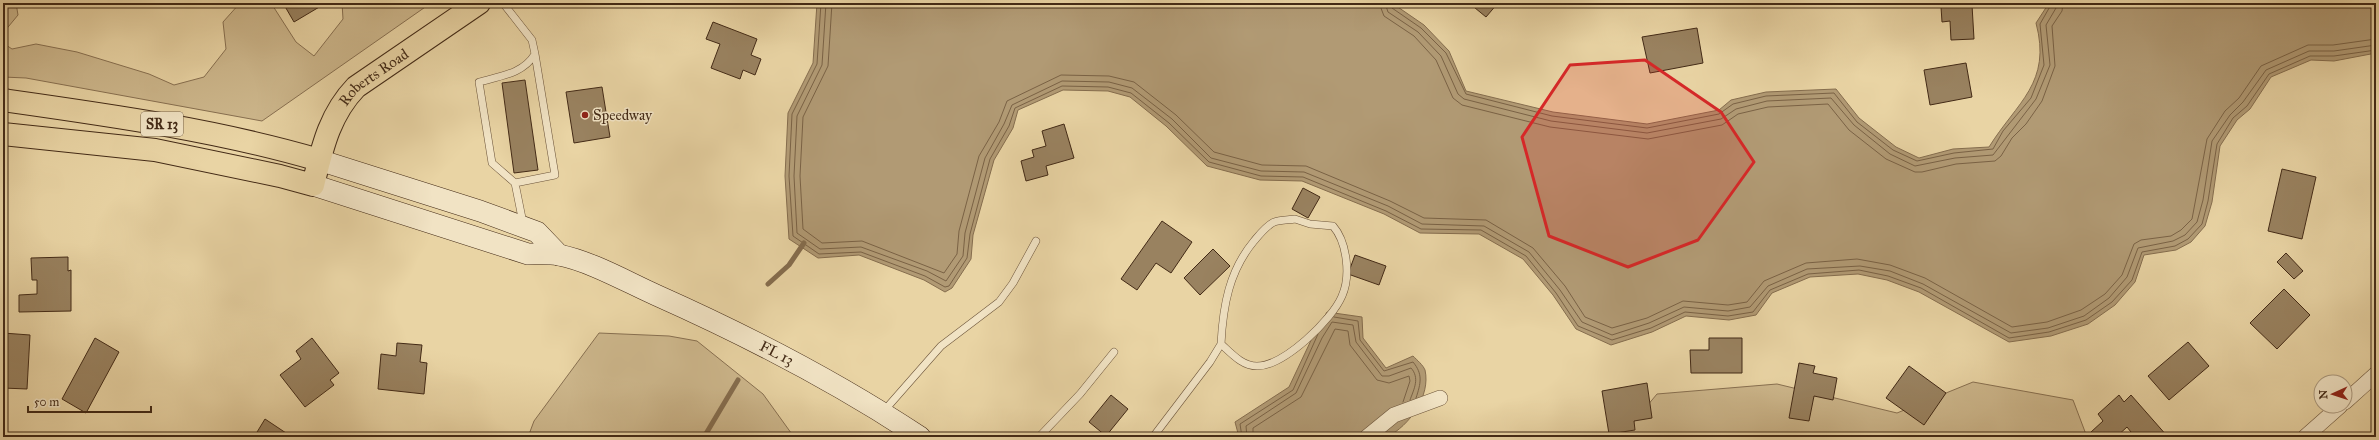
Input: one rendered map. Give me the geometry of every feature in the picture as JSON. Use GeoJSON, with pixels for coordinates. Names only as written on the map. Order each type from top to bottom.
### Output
{"type":"FeatureCollection","features":[{"type":"Feature","properties":{"kind":"main road","name":"Roberts Road"},"geometry":{"type":"LineString","coordinates":[[313,185],[332,118],[342,101],[356,87],[479,3]]}},
{"type":"Feature","properties":{"kind":"main road","name":"SR 13"},"geometry":{"type":"LineString","coordinates":[[3,100],[158,123],[286,150],[537,232],[558,255]]}},
{"type":"Feature","properties":{"kind":"main road","name":"SR 13"},"geometry":{"type":"LineString","coordinates":[[3,134],[155,150],[280,176],[313,185],[528,254],[558,255]]}},
{"type":"Feature","properties":{"kind":"main road","name":"FL 13"},"geometry":{"type":"LineString","coordinates":[[558,255],[684,307],[795,363],[883,412],[920,437]]}},
{"type":"Feature","properties":{"kind":"street"},"geometry":{"type":"LineString","coordinates":[[2353,395],[2376,374]]}},
{"type":"Feature","properties":{"kind":"street"},"geometry":{"type":"LineString","coordinates":[[1367,437],[1394,415],[1440,398]]}},
{"type":"Feature","properties":{"kind":"street"},"geometry":{"type":"LineString","coordinates":[[2305,437],[2331,414]]}},
{"type":"Feature","properties":{"kind":"lane"},"geometry":{"type":"LineString","coordinates":[[503,3],[532,40],[555,175],[515,182]]}},
{"type":"Feature","properties":{"kind":"lane"},"geometry":{"type":"LineString","coordinates":[[524,227],[515,182],[492,164],[479,82],[522,69],[529,63],[535,54]]}},
{"type":"Feature","properties":{"kind":"lane"},"geometry":{"type":"LineString","coordinates":[[1153,437],[1210,362],[1221,344],[1222,318],[1232,274],[1244,252],[1261,232],[1274,222],[1295,219],[1310,224],[1333,226],[1340,234],[1345,254],[1346,280],[1342,296],[1321,323],[1305,340],[1277,361],[1257,366],[1241,362],[1221,344]]}},
{"type":"Feature","properties":{"kind":"lane"},"geometry":{"type":"LineString","coordinates":[[883,412],[941,346],[999,302],[1013,282],[1036,241]]}},
{"type":"Feature","properties":{"kind":"lane"},"geometry":{"type":"LineString","coordinates":[[1039,437],[1080,394],[1114,352]]}},
{"type":"Feature","properties":{"kind":"highlighted area"},"geometry":{"type":"Polygon","coordinates":[[[1645,60],[1721,112],[1754,162],[1698,240],[1628,267],[1549,236],[1522,137],[1570,65],[1645,60]]]}},
{"type":"Feature","properties":{"kind":"shaded area"},"geometry":{"type":"Polygon","coordinates":[[[3,3],[16,3],[18,15],[4,32],[3,40],[3,3]]]}},
{"type":"Feature","properties":{"kind":"shaded area"},"geometry":{"type":"Polygon","coordinates":[[[240,3],[271,3],[296,42],[314,56],[343,19],[342,3],[431,3],[262,121],[26,78],[3,77],[3,43],[12,49],[36,44],[77,52],[149,74],[174,85],[204,77],[226,49],[223,22],[240,3]]]}},
{"type":"Feature","properties":{"kind":"shaded area"},"geometry":{"type":"Polygon","coordinates":[[[599,333],[669,336],[697,341],[763,394],[794,437],[528,437],[534,421],[599,333]]]}},
{"type":"Feature","properties":{"kind":"shaded area"},"geometry":{"type":"Polygon","coordinates":[[[1973,382],[2073,400],[2087,437],[1621,437],[1657,394],[1777,384],[1897,413],[1973,382]]]}},
{"type":"Feature","properties":{"kind":"water"},"geometry":{"type":"Polygon","coordinates":[[[817,3],[1392,3],[1424,25],[1449,51],[1466,91],[1553,112],[1647,124],[1719,110],[1731,100],[1766,92],[1836,89],[1859,118],[1896,147],[1919,158],[1953,149],[1989,147],[2029,91],[2036,77],[2040,44],[2036,23],[2049,3],[2376,3],[2376,53],[2334,61],[2311,60],[2271,77],[2250,109],[2237,120],[2220,146],[2212,202],[2205,226],[2191,242],[2176,250],[2144,255],[2135,282],[2115,305],[2088,324],[2051,336],[2009,342],[1919,292],[1887,280],[1858,274],[1810,277],[1772,293],[1756,315],[1729,320],[1686,316],[1652,332],[1611,345],[1576,329],[1553,295],[1523,259],[1479,234],[1420,233],[1384,214],[1302,181],[1260,180],[1207,166],[1166,126],[1130,97],[1108,91],[1063,90],[1018,110],[1013,128],[994,160],[973,235],[971,259],[952,288],[945,292],[924,280],[859,255],[818,258],[789,239],[785,176],[788,113],[813,63],[817,3]]]}},
{"type":"Feature","properties":{"kind":"water"},"geometry":{"type":"Polygon","coordinates":[[[1327,312],[1362,317],[1363,338],[1386,368],[1413,356],[1423,366],[1426,380],[1425,390],[1410,418],[1403,426],[1387,437],[1239,437],[1235,422],[1289,387],[1314,334],[1327,312]]]}},
{"type":"Feature","properties":{"kind":"building"},"geometry":{"type":"Polygon","coordinates":[[[283,3],[326,3],[294,22],[283,3]]]}},
{"type":"Feature","properties":{"kind":"building"},"geometry":{"type":"Polygon","coordinates":[[[1469,3],[1498,3],[1486,17],[1469,3]]]}},
{"type":"Feature","properties":{"kind":"building"},"geometry":{"type":"Polygon","coordinates":[[[1972,5],[1974,39],[1951,40],[1950,21],[1942,22],[1941,7],[1972,5]]]}},
{"type":"Feature","properties":{"kind":"building"},"geometry":{"type":"Polygon","coordinates":[[[713,22],[757,39],[751,55],[761,59],[755,75],[743,70],[740,79],[711,68],[720,44],[706,39],[713,22]]]}},
{"type":"Feature","properties":{"kind":"building"},"geometry":{"type":"Polygon","coordinates":[[[1697,28],[1703,63],[1650,73],[1642,37],[1697,28]]]}},
{"type":"Feature","properties":{"kind":"building"},"geometry":{"type":"Polygon","coordinates":[[[1966,63],[1972,97],[1930,105],[1924,70],[1966,63]]]}},
{"type":"Feature","properties":{"kind":"building"},"geometry":{"type":"Polygon","coordinates":[[[525,80],[538,170],[514,173],[502,83],[525,80]]]}},
{"type":"Feature","properties":{"kind":"building"},"geometry":{"type":"Polygon","coordinates":[[[602,87],[610,137],[574,143],[566,92],[602,87]]]}},
{"type":"Feature","properties":{"kind":"building"},"geometry":{"type":"Polygon","coordinates":[[[1064,124],[1074,158],[1046,166],[1048,175],[1026,181],[1021,161],[1034,157],[1032,150],[1046,146],[1042,131],[1064,124]]]}},
{"type":"Feature","properties":{"kind":"building"},"geometry":{"type":"Polygon","coordinates":[[[2282,169],[2316,177],[2302,239],[2268,231],[2282,169]]]}},
{"type":"Feature","properties":{"kind":"building"},"geometry":{"type":"Polygon","coordinates":[[[1303,188],[1320,197],[1308,218],[1292,209],[1303,188]]]}},
{"type":"Feature","properties":{"kind":"building"},"geometry":{"type":"Polygon","coordinates":[[[1162,221],[1192,242],[1171,273],[1156,263],[1137,290],[1121,279],[1162,221]]]}},
{"type":"Feature","properties":{"kind":"building"},"geometry":{"type":"Polygon","coordinates":[[[1213,249],[1230,266],[1200,295],[1184,278],[1213,249]]]}},
{"type":"Feature","properties":{"kind":"building"},"geometry":{"type":"Polygon","coordinates":[[[2286,253],[2303,271],[2294,279],[2277,262],[2286,253]]]}},
{"type":"Feature","properties":{"kind":"building"},"geometry":{"type":"Polygon","coordinates":[[[1355,255],[1386,266],[1379,285],[1348,274],[1355,255]]]}},
{"type":"Feature","properties":{"kind":"building"},"geometry":{"type":"Polygon","coordinates":[[[68,257],[68,271],[71,270],[71,311],[19,312],[19,295],[37,294],[37,280],[32,280],[31,258],[68,257]]]}},
{"type":"Feature","properties":{"kind":"building"},"geometry":{"type":"Polygon","coordinates":[[[2284,289],[2310,315],[2277,349],[2250,323],[2284,289]]]}},
{"type":"Feature","properties":{"kind":"building"},"geometry":{"type":"Polygon","coordinates":[[[3,333],[30,335],[27,389],[3,388],[3,333]]]}},
{"type":"Feature","properties":{"kind":"building"},"geometry":{"type":"Polygon","coordinates":[[[95,338],[119,352],[86,413],[62,399],[95,338]]]}},
{"type":"Feature","properties":{"kind":"building"},"geometry":{"type":"Polygon","coordinates":[[[312,338],[339,373],[330,380],[334,385],[305,407],[280,375],[301,359],[296,351],[312,338]]]}},
{"type":"Feature","properties":{"kind":"building"},"geometry":{"type":"Polygon","coordinates":[[[1709,338],[1742,338],[1742,373],[1691,373],[1690,350],[1709,350],[1709,338]]]}},
{"type":"Feature","properties":{"kind":"building"},"geometry":{"type":"Polygon","coordinates":[[[2188,342],[2209,366],[2169,400],[2148,376],[2188,342]]]}},
{"type":"Feature","properties":{"kind":"building"},"geometry":{"type":"Polygon","coordinates":[[[397,343],[422,345],[420,362],[427,363],[424,394],[378,389],[381,354],[396,356],[397,343]]]}},
{"type":"Feature","properties":{"kind":"building"},"geometry":{"type":"Polygon","coordinates":[[[1799,363],[1815,366],[1813,373],[1837,378],[1833,400],[1814,396],[1809,421],[1789,418],[1799,363]]]}},
{"type":"Feature","properties":{"kind":"building"},"geometry":{"type":"Polygon","coordinates":[[[1909,366],[1946,393],[1924,425],[1886,398],[1909,366]]]}},
{"type":"Feature","properties":{"kind":"building"},"geometry":{"type":"Polygon","coordinates":[[[1647,383],[1652,418],[1634,421],[1635,430],[1609,434],[1602,391],[1647,383]]]}},
{"type":"Feature","properties":{"kind":"building"},"geometry":{"type":"Polygon","coordinates":[[[1111,395],[1128,409],[1106,436],[1089,422],[1111,395]]]}},
{"type":"Feature","properties":{"kind":"building"},"geometry":{"type":"Polygon","coordinates":[[[2119,395],[2124,402],[2131,395],[2168,437],[2135,437],[2127,427],[2116,437],[2095,437],[2091,432],[2103,421],[2098,414],[2119,395]]]}},
{"type":"Feature","properties":{"kind":"building"},"geometry":{"type":"Polygon","coordinates":[[[265,419],[292,437],[254,437],[265,419]]]}},
{"type":"Feature","properties":{"kind":"building"},"geometry":{"type":"Polygon","coordinates":[[[479,433],[479,437],[432,437],[479,433]]]}},
{"type":"Feature","properties":{"kind":"waterway"},"geometry":{"type":"LineString","coordinates":[[768,284],[789,265],[804,243]]}},
{"type":"Feature","properties":{"kind":"waterway"},"geometry":{"type":"LineString","coordinates":[[704,437],[738,380]]}},
{"type":"Feature","properties":{"kind":"place","name":"Speedway"},"geometry":{"type":"Point","coordinates":[585,115]}}]}
